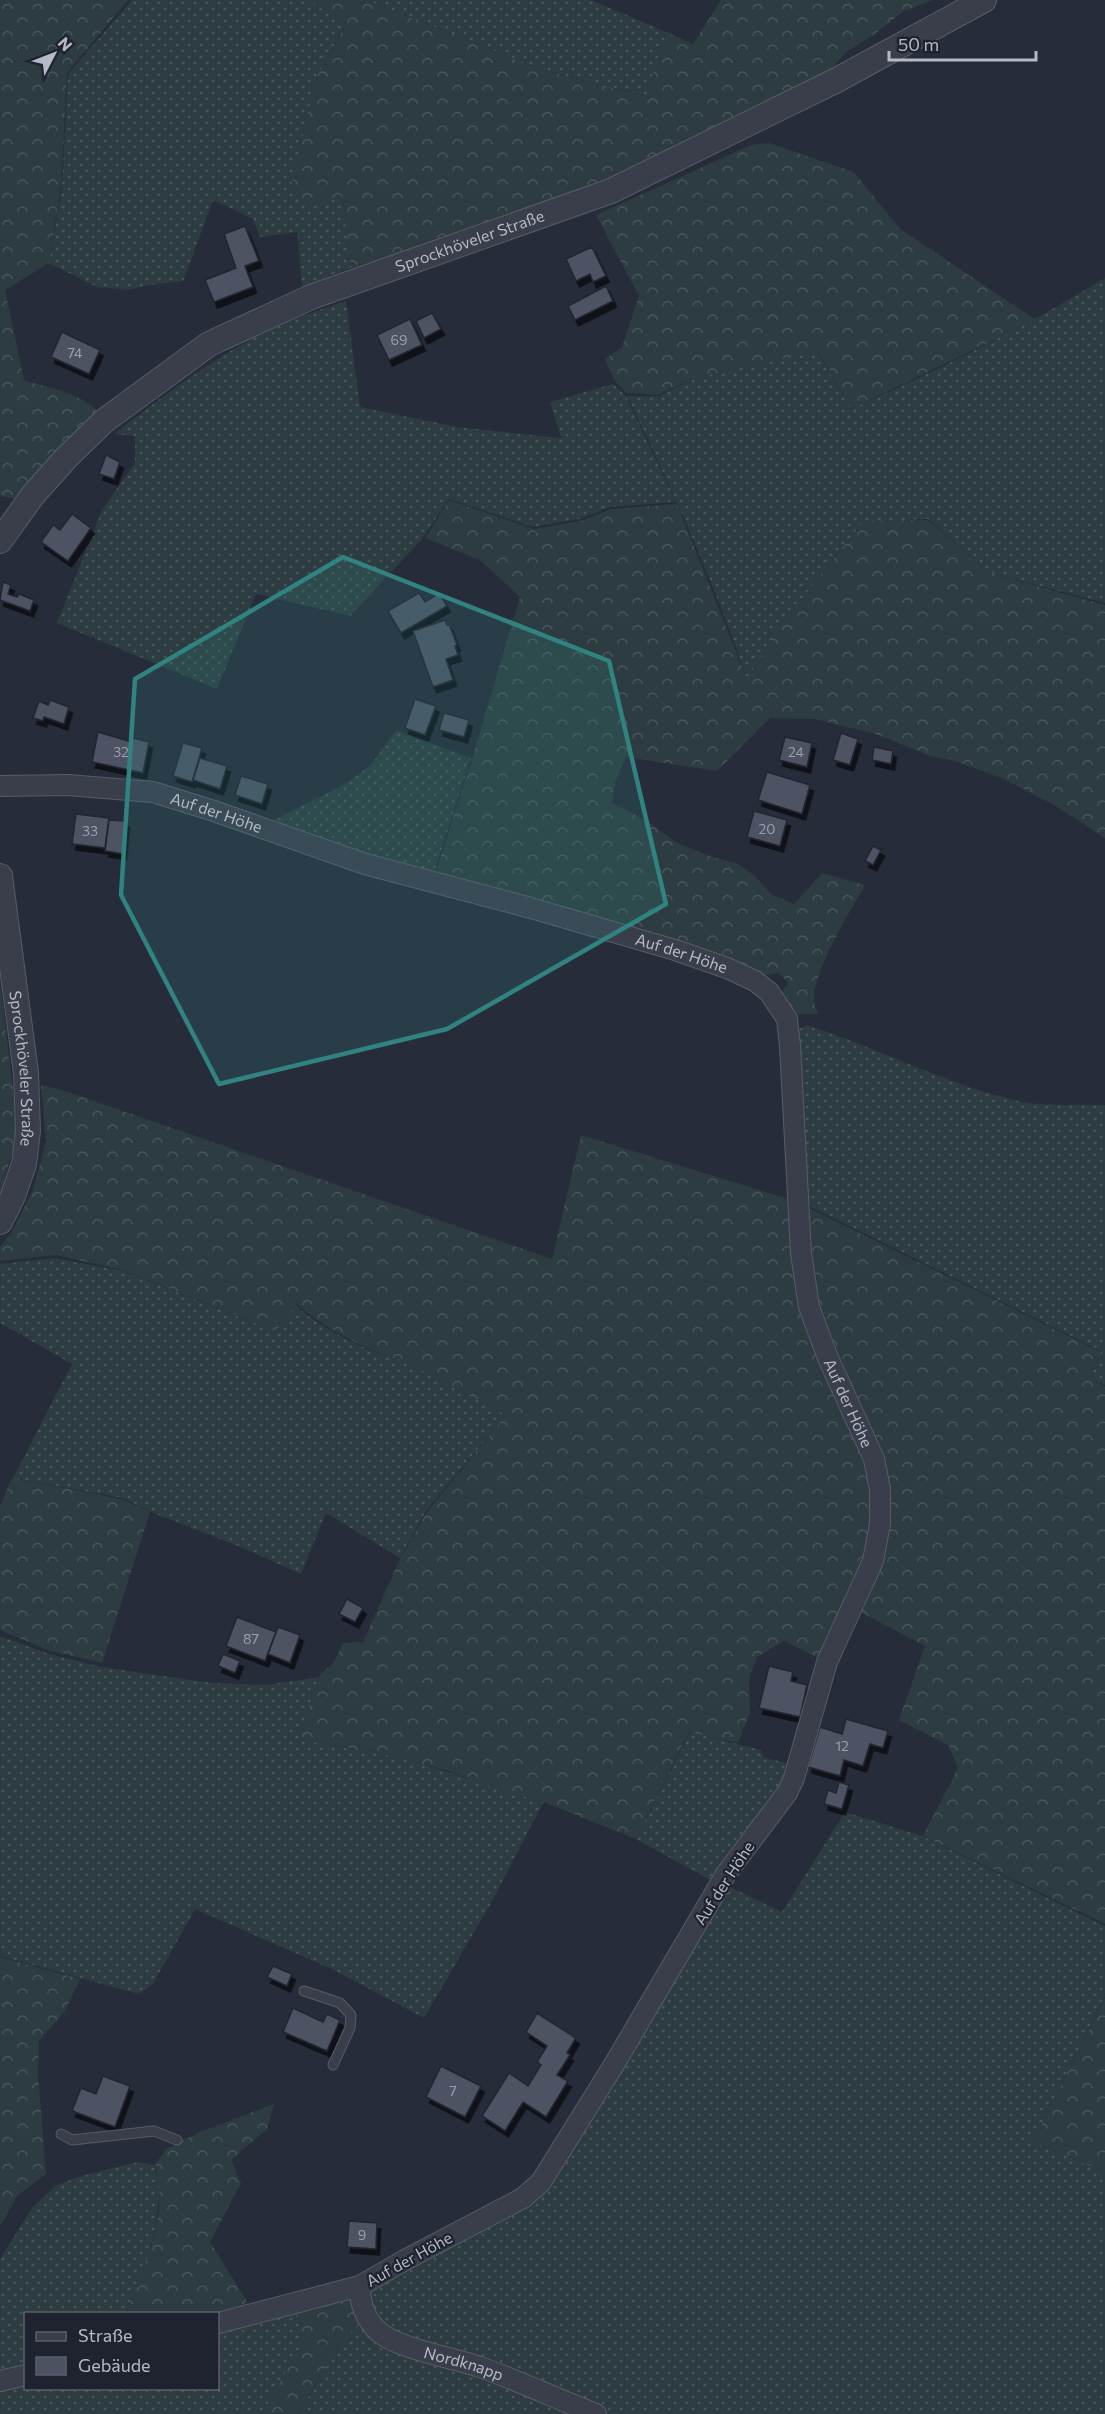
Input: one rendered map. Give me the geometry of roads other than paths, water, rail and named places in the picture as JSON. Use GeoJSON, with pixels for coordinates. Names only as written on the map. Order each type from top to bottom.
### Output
{"type":"FeatureCollection","features":[{"type":"Feature","properties":{"kind":"street","name":"Sprockhöveler Straße"},"geometry":{"type":"LineString","coordinates":[[0,541],[33,495],[104,421],[209,344],[311,297],[611,191],[835,81],[984,0]]}},
{"type":"Feature","properties":{"kind":"street","name":"Auf der Höhe"},"geometry":{"type":"LineString","coordinates":[[0,786],[68,784],[153,792],[365,864],[531,908],[675,950],[727,968],[755,981],[769,992],[787,1019],[801,1253],[809,1307],[828,1358],[874,1459],[880,1489],[880,1524],[873,1561],[826,1662],[794,1778],[787,1793],[726,1874],[541,2182],[523,2198],[360,2286],[219,2323]]}},
{"type":"Feature","properties":{"kind":"street","name":"Sprockhöveler Straße"},"geometry":{"type":"LineString","coordinates":[[0,876],[26,1073],[28,1131],[24,1164],[14,1196],[0,1222]]}},
{"type":"Feature","properties":{"kind":"street","name":"Nordknapp"},"geometry":{"type":"LineString","coordinates":[[360,2286],[359,2299],[379,2331],[403,2344],[479,2367],[596,2414]]}},
{"type":"Feature","properties":{"kind":"street"},"geometry":{"type":"LineString","coordinates":[[0,2381],[24,2375]]}},
{"type":"Feature","properties":{"kind":"lane"},"geometry":{"type":"LineString","coordinates":[[304,1991],[340,2003],[351,2015],[350,2028],[333,2065]]}},
{"type":"Feature","properties":{"kind":"lane"},"geometry":{"type":"LineString","coordinates":[[61,2134],[72,2140],[154,2131],[177,2140]]}}]}
